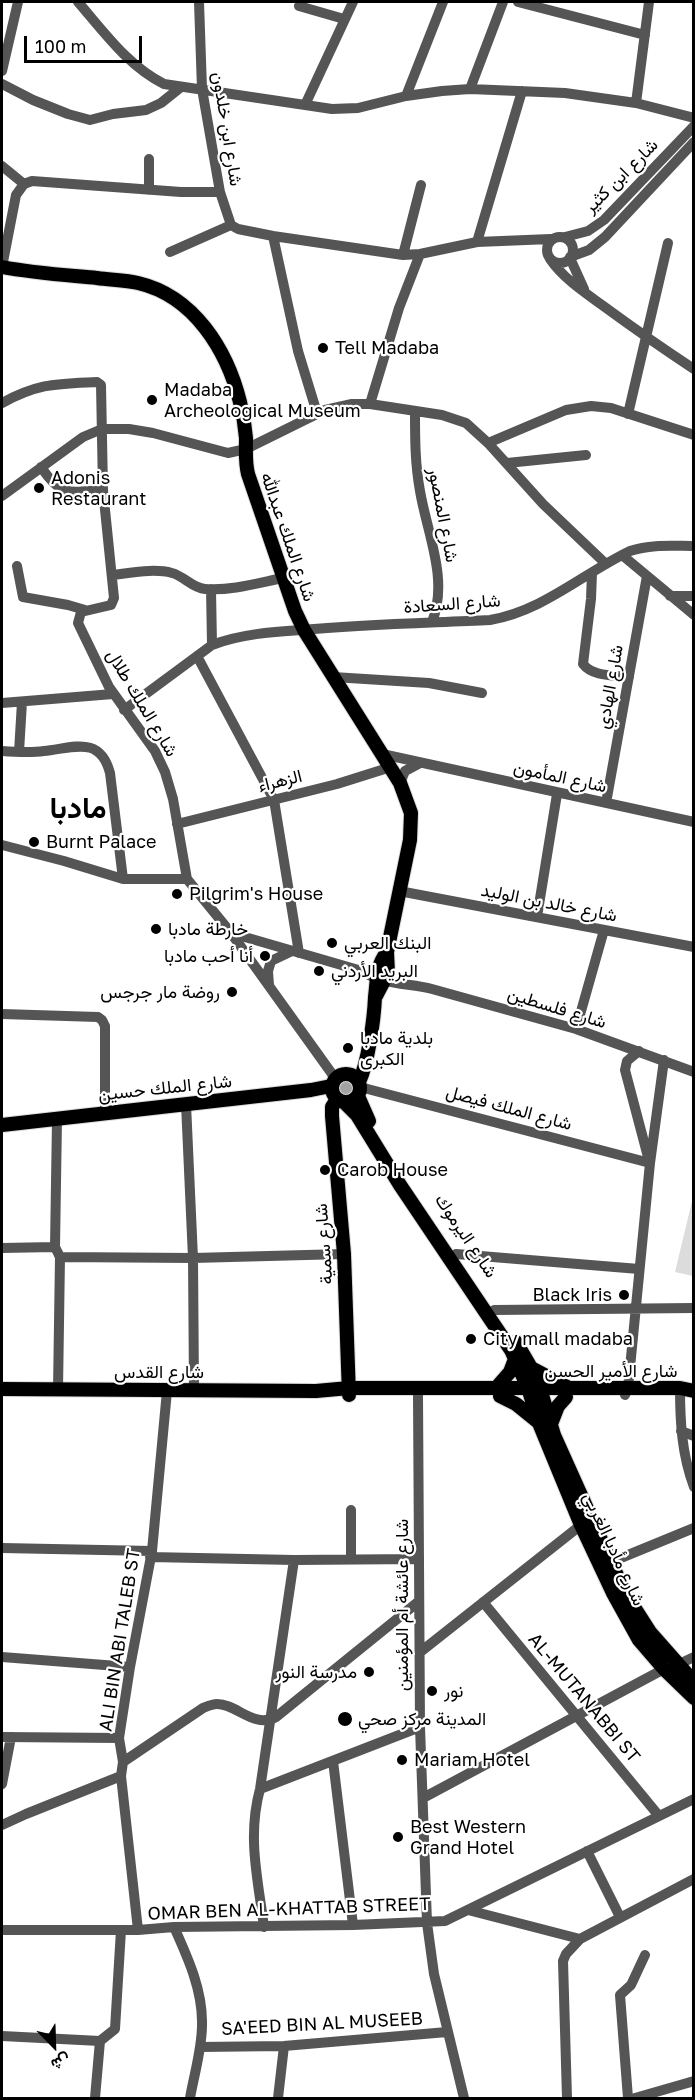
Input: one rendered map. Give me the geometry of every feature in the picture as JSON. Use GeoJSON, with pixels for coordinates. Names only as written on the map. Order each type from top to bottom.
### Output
{"type":"FeatureCollection","features":[{"type":"Feature","properties":{"kind":"main road","name":"شارع الملك عبدالله"},"geometry":{"type":"LineString","coordinates":[[3,271],[138,283],[165,293],[179,302],[208,331],[228,366],[243,418],[248,474],[294,611],[303,630],[391,767],[400,783],[411,813],[411,826],[382,976]]}},
{"type":"Feature","properties":{"kind":"main road"},"geometry":{"type":"LineString","coordinates":[[359,1088],[353,1075],[343,1074],[337,1091],[352,1101],[359,1088],[376,996],[382,976]]}},
{"type":"Feature","properties":{"kind":"main road","name":"شارع اليرموك"},"geometry":{"type":"LineString","coordinates":[[359,1088],[368,1118],[393,1160],[533,1370],[536,1393]]}},
{"type":"Feature","properties":{"kind":"main road","name":"شارع الملك حسين"},"geometry":{"type":"LineString","coordinates":[[2,1125],[311,1090],[337,1091]]}},
{"type":"Feature","properties":{"kind":"main road","name":"شارع سمية"},"geometry":{"type":"LineString","coordinates":[[337,1091],[332,1116],[344,1254],[349,1392]]}},
{"type":"Feature","properties":{"kind":"main road","name":"شارع اليرموك"},"geometry":{"type":"LineString","coordinates":[[337,1091],[357,1115],[536,1393]]}},
{"type":"Feature","properties":{"kind":"main road"},"geometry":{"type":"LineString","coordinates":[[516,1359],[498,1392],[545,1424],[568,1393],[533,1370]]}},
{"type":"Feature","properties":{"kind":"main road","name":"شارع القدس"},"geometry":{"type":"LineString","coordinates":[[2,1389],[316,1391],[325,1394],[349,1392],[536,1393]]}},
{"type":"Feature","properties":{"kind":"main road","name":"شارع الأمير الحسن"},"geometry":{"type":"LineString","coordinates":[[536,1393],[687,1391]]}},
{"type":"Feature","properties":{"kind":"main road","name":"شارع القدس"},"geometry":{"type":"LineString","coordinates":[[349,1392],[418,1395],[435,1392]]}},
{"type":"Feature","properties":{"kind":"main road","name":"شارع مأدبا الغربي"},"geometry":{"type":"LineString","coordinates":[[536,1393],[581,1525],[613,1593],[639,1640],[670,1667],[693,1682]]}},
{"type":"Feature","properties":{"kind":"main road","name":"شارع مأدبا الغربي"},"geometry":{"type":"LineString","coordinates":[[545,1424],[625,1593],[670,1667],[693,1698]]}},
{"type":"Feature","properties":{"kind":"street"},"geometry":{"type":"LineString","coordinates":[[2,70],[18,2]]}},
{"type":"Feature","properties":{"kind":"street"},"geometry":{"type":"LineString","coordinates":[[78,2],[134,64],[150,77],[164,84],[345,110],[406,96],[470,89],[564,93],[636,103],[693,118]]}},
{"type":"Feature","properties":{"kind":"street","name":"شارع ابن خلدون"},"geometry":{"type":"LineString","coordinates":[[199,2],[202,89],[220,192],[231,225]]}},
{"type":"Feature","properties":{"kind":"street"},"geometry":{"type":"LineString","coordinates":[[305,105],[353,2]]}},
{"type":"Feature","properties":{"kind":"street"},"geometry":{"type":"LineString","coordinates":[[406,96],[443,2]]}},
{"type":"Feature","properties":{"kind":"street"},"geometry":{"type":"LineString","coordinates":[[470,89],[503,2]]}},
{"type":"Feature","properties":{"kind":"street"},"geometry":{"type":"LineString","coordinates":[[518,2],[645,35]]}},
{"type":"Feature","properties":{"kind":"street"},"geometry":{"type":"LineString","coordinates":[[636,103],[649,2]]}},
{"type":"Feature","properties":{"kind":"street"},"geometry":{"type":"LineString","coordinates":[[299,6],[344,20]]}},
{"type":"Feature","properties":{"kind":"street"},"geometry":{"type":"LineString","coordinates":[[2,84],[33,100],[90,120],[113,114],[146,110],[161,103],[181,87]]}},
{"type":"Feature","properties":{"kind":"street"},"geometry":{"type":"LineString","coordinates":[[477,242],[522,91]]}},
{"type":"Feature","properties":{"kind":"street","name":"شارع ابن كثير"},"geometry":{"type":"LineString","coordinates":[[565,237],[588,231],[604,220],[693,126]]}},
{"type":"Feature","properties":{"kind":"street","name":"شارع ابن كثير"},"geometry":{"type":"LineString","coordinates":[[570,258],[589,250],[605,237],[693,142]]}},
{"type":"Feature","properties":{"kind":"street"},"geometry":{"type":"LineString","coordinates":[[149,159],[149,190]]}},
{"type":"Feature","properties":{"kind":"street"},"geometry":{"type":"LineString","coordinates":[[2,166],[24,184]]}},
{"type":"Feature","properties":{"kind":"street"},"geometry":{"type":"LineString","coordinates":[[3,271],[16,195],[24,184],[42,180],[149,190],[220,192]]}},
{"type":"Feature","properties":{"kind":"street"},"geometry":{"type":"LineString","coordinates":[[403,255],[421,185]]}},
{"type":"Feature","properties":{"kind":"street"},"geometry":{"type":"LineString","coordinates":[[170,252],[231,225],[238,229],[273,236],[403,255],[420,254],[477,242],[524,242],[560,236],[565,237],[572,244],[570,258],[585,292]]}},
{"type":"Feature","properties":{"kind":"street"},"geometry":{"type":"LineString","coordinates":[[273,236],[298,351],[317,413]]}},
{"type":"Feature","properties":{"kind":"street"},"geometry":{"type":"LineString","coordinates":[[551,239],[546,247],[549,257],[562,275],[693,369]]}},
{"type":"Feature","properties":{"kind":"street"},"geometry":{"type":"LineString","coordinates":[[524,242],[558,263],[570,258]]}},
{"type":"Feature","properties":{"kind":"street"},"geometry":{"type":"LineString","coordinates":[[628,414],[668,243]]}},
{"type":"Feature","properties":{"kind":"street"},"geometry":{"type":"LineString","coordinates":[[370,404],[399,308],[420,254]]}},
{"type":"Feature","properties":{"kind":"street"},"geometry":{"type":"LineString","coordinates":[[2,403],[18,394],[42,386],[97,382],[102,388],[103,490],[114,598],[111,605],[104,608],[85,610],[23,597],[17,566]]}},
{"type":"Feature","properties":{"kind":"street"},"geometry":{"type":"LineString","coordinates":[[2,496],[83,437],[102,429],[129,429],[153,433],[228,453],[246,449],[317,413],[343,405],[370,404],[442,415],[466,423],[488,443],[543,504],[606,564]]}},
{"type":"Feature","properties":{"kind":"street"},"geometry":{"type":"LineString","coordinates":[[488,443],[581,406],[601,406],[693,435]]}},
{"type":"Feature","properties":{"kind":"street","name":"شارع المنصور"},"geometry":{"type":"LineString","coordinates":[[415,412],[417,471],[438,583],[439,602],[432,622]]}},
{"type":"Feature","properties":{"kind":"street"},"geometry":{"type":"LineString","coordinates":[[507,463],[586,455]]}},
{"type":"Feature","properties":{"kind":"street"},"geometry":{"type":"LineString","coordinates":[[41,467],[58,489],[68,492],[103,490]]}},
{"type":"Feature","properties":{"kind":"street","name":"شارع السعادة"},"geometry":{"type":"LineString","coordinates":[[212,645],[237,638],[342,626],[490,620],[510,617],[541,603],[622,555],[643,547],[693,546]]}},
{"type":"Feature","properties":{"kind":"street"},"geometry":{"type":"LineString","coordinates":[[622,555],[693,615]]}},
{"type":"Feature","properties":{"kind":"street"},"geometry":{"type":"LineString","coordinates":[[112,575],[165,572],[179,576],[197,587],[211,589],[283,578]]}},
{"type":"Feature","properties":{"kind":"street"},"geometry":{"type":"LineString","coordinates":[[592,573],[583,664],[596,673],[629,677]]}},
{"type":"Feature","properties":{"kind":"street","name":"شارع الهادي"},"geometry":{"type":"LineString","coordinates":[[606,803],[647,576]]}},
{"type":"Feature","properties":{"kind":"street"},"geometry":{"type":"LineString","coordinates":[[124,710],[212,645],[211,589]]}},
{"type":"Feature","properties":{"kind":"street"},"geometry":{"type":"LineString","coordinates":[[670,596],[693,596]]}},
{"type":"Feature","properties":{"kind":"street","name":"شارع الملك طلال"},"geometry":{"type":"LineString","coordinates":[[85,610],[79,616],[78,623],[113,694],[161,762],[173,800],[187,879],[269,985],[337,1091]]}},
{"type":"Feature","properties":{"kind":"street"},"geometry":{"type":"LineString","coordinates":[[197,656],[274,800],[295,952],[271,961],[268,971],[269,985]]}},
{"type":"Feature","properties":{"kind":"street"},"geometry":{"type":"LineString","coordinates":[[333,677],[429,683],[482,693]]}},
{"type":"Feature","properties":{"kind":"street"},"geometry":{"type":"LineString","coordinates":[[2,703],[113,694]]}},
{"type":"Feature","properties":{"kind":"street"},"geometry":{"type":"LineString","coordinates":[[20,752],[22,702]]}},
{"type":"Feature","properties":{"kind":"street"},"geometry":{"type":"LineString","coordinates":[[2,751],[43,752],[84,746],[98,750],[110,773],[123,879]]}},
{"type":"Feature","properties":{"kind":"street","name":"شارع المأمون"},"geometry":{"type":"LineString","coordinates":[[382,754],[693,822]]}},
{"type":"Feature","properties":{"kind":"street"},"geometry":{"type":"LineString","coordinates":[[400,783],[405,771],[421,763]]}},
{"type":"Feature","properties":{"kind":"street","name":"الزهراء"},"geometry":{"type":"LineString","coordinates":[[177,824],[354,779],[391,767]]}},
{"type":"Feature","properties":{"kind":"street"},"geometry":{"type":"LineString","coordinates":[[537,917],[557,794]]}},
{"type":"Feature","properties":{"kind":"street"},"geometry":{"type":"LineString","coordinates":[[2,845],[123,879],[187,879]]}},
{"type":"Feature","properties":{"kind":"street","name":"شارع خالد بن الوليد"},"geometry":{"type":"LineString","coordinates":[[399,891],[693,947]]}},
{"type":"Feature","properties":{"kind":"street"},"geometry":{"type":"LineString","coordinates":[[576,1029],[604,930]]}},
{"type":"Feature","properties":{"kind":"street","name":"شارع فلسطين"},"geometry":{"type":"LineString","coordinates":[[231,933],[576,1029],[693,1072]]}},
{"type":"Feature","properties":{"kind":"street"},"geometry":{"type":"LineString","coordinates":[[2,1014],[98,1017],[102,1020],[105,1026],[105,1113]]}},
{"type":"Feature","properties":{"kind":"street"},"geometry":{"type":"LineString","coordinates":[[639,1051],[627,1061],[625,1070],[650,1163]]}},
{"type":"Feature","properties":{"kind":"street"},"geometry":{"type":"LineString","coordinates":[[626,1392],[650,1163],[664,1060]]}},
{"type":"Feature","properties":{"kind":"street","name":"شارع الملك فيصل"},"geometry":{"type":"LineString","coordinates":[[359,1088],[650,1163]]}},
{"type":"Feature","properties":{"kind":"street"},"geometry":{"type":"LineString","coordinates":[[186,1104],[192,1182],[194,1390]]}},
{"type":"Feature","properties":{"kind":"street"},"geometry":{"type":"LineString","coordinates":[[57,1119],[58,1390]]}},
{"type":"Feature","properties":{"kind":"street"},"geometry":{"type":"LineString","coordinates":[[2,1248],[194,1258],[344,1254]]}},
{"type":"Feature","properties":{"kind":"street"},"geometry":{"type":"LineString","coordinates":[[456,1254],[639,1269]]}},
{"type":"Feature","properties":{"kind":"street"},"geometry":{"type":"LineString","coordinates":[[494,1310],[693,1308]]}},
{"type":"Feature","properties":{"kind":"street","name":"ALI BIN ABI TALEB ST"},"geometry":{"type":"LineString","coordinates":[[138,1930],[119,1738],[151,1554],[167,1391]]}},
{"type":"Feature","properties":{"kind":"street"},"geometry":{"type":"LineString","coordinates":[[687,1391],[681,1431],[693,1487]]}},
{"type":"Feature","properties":{"kind":"street","name":"شارع عائشة أم المؤمنين"},"geometry":{"type":"LineString","coordinates":[[418,1395],[420,1727],[427,1923],[431,1957],[464,2098]]}},
{"type":"Feature","properties":{"kind":"street"},"geometry":{"type":"LineString","coordinates":[[681,1431],[693,1436]]}},
{"type":"Feature","properties":{"kind":"street"},"geometry":{"type":"LineString","coordinates":[[351,1510],[351,1559]]}},
{"type":"Feature","properties":{"kind":"street"},"geometry":{"type":"LineString","coordinates":[[419,1653],[581,1525]]}},
{"type":"Feature","properties":{"kind":"street"},"geometry":{"type":"LineString","coordinates":[[611,1562],[693,1528]]}},
{"type":"Feature","properties":{"kind":"street"},"geometry":{"type":"LineString","coordinates":[[2,1548],[294,1560],[418,1559]]}},
{"type":"Feature","properties":{"kind":"street"},"geometry":{"type":"LineString","coordinates":[[264,1927],[252,1834],[294,1560]]}},
{"type":"Feature","properties":{"kind":"street"},"geometry":{"type":"LineString","coordinates":[[123,1762],[203,1708],[213,1704],[220,1704],[250,1718],[270,1720],[418,1602]]}},
{"type":"Feature","properties":{"kind":"street","name":"AL-MUTANABBI ST"},"geometry":{"type":"LineString","coordinates":[[483,1602],[659,1816]]}},
{"type":"Feature","properties":{"kind":"street"},"geometry":{"type":"LineString","coordinates":[[2,1657],[130,1667]]}},
{"type":"Feature","properties":{"kind":"street"},"geometry":{"type":"LineString","coordinates":[[423,1798],[693,1657]]}},
{"type":"Feature","properties":{"kind":"street"},"geometry":{"type":"LineString","coordinates":[[260,1789],[420,1727]]}},
{"type":"Feature","properties":{"kind":"street"},"geometry":{"type":"LineString","coordinates":[[2,1784],[6,1737],[119,1738]]}},
{"type":"Feature","properties":{"kind":"street"},"geometry":{"type":"LineString","coordinates":[[333,1761],[353,1925]]}},
{"type":"Feature","properties":{"kind":"street"},"geometry":{"type":"LineString","coordinates":[[2,1826],[121,1776]]}},
{"type":"Feature","properties":{"kind":"street","name":"OMAR BEN AL-KHATTAB STREET"},"geometry":{"type":"LineString","coordinates":[[2,1930],[138,1930],[174,1927],[264,1927],[445,1921],[693,1799]]}},
{"type":"Feature","properties":{"kind":"street"},"geometry":{"type":"LineString","coordinates":[[587,1851],[620,1917]]}},
{"type":"Feature","properties":{"kind":"street"},"geometry":{"type":"LineString","coordinates":[[567,2098],[563,1961],[566,1954],[580,1940],[693,1879]]}},
{"type":"Feature","properties":{"kind":"street"},"geometry":{"type":"LineString","coordinates":[[468,1910],[580,1940]]}},
{"type":"Feature","properties":{"kind":"street"},"geometry":{"type":"LineString","coordinates":[[174,1927],[187,1955],[201,2004],[200,2047],[189,2098]]}},
{"type":"Feature","properties":{"kind":"street"},"geometry":{"type":"LineString","coordinates":[[2,2037],[100,2041],[115,2029],[121,1930]]}},
{"type":"Feature","properties":{"kind":"street"},"geometry":{"type":"LineString","coordinates":[[628,2098],[620,1995],[631,1985],[645,1955]]}},
{"type":"Feature","properties":{"kind":"street","name":"SA'EED BIN AL MUSEEB"},"geometry":{"type":"LineString","coordinates":[[200,2047],[284,2046],[447,2032]]}},
{"type":"Feature","properties":{"kind":"street"},"geometry":{"type":"LineString","coordinates":[[95,2098],[100,2041]]}},
{"type":"Feature","properties":{"kind":"street"},"geometry":{"type":"LineString","coordinates":[[278,2098],[284,2046]]}},
{"type":"Feature","properties":{"kind":"street"},"geometry":{"type":"LineString","coordinates":[[635,2098],[693,2081]]}},
{"type":"Feature","properties":{"kind":"shaded area"},"geometry":{"type":"Polygon","coordinates":[[[343,1081],[349,1081],[353,1088],[349,1095],[343,1095],[339,1091],[339,1085],[343,1081]]]}},
{"type":"Feature","properties":{"kind":"shaded area"},"geometry":{"type":"Polygon","coordinates":[[[693,1197],[693,1276],[675,1272],[693,1197]]]}},
{"type":"Feature","properties":{"kind":"place","name":"Tell Madaba"},"geometry":{"type":"Point","coordinates":[323,348]}},
{"type":"Feature","properties":{"kind":"place","name":"Madaba Archeological Museum"},"geometry":{"type":"Point","coordinates":[152,400]}},
{"type":"Feature","properties":{"kind":"place","name":"Adonis Restaurant"},"geometry":{"type":"Point","coordinates":[39,488]}},
{"type":"Feature","properties":{"kind":"place","name":"Burnt Palace"},"geometry":{"type":"Point","coordinates":[34,842]}},
{"type":"Feature","properties":{"kind":"place","name":"Pilgrim's House"},"geometry":{"type":"Point","coordinates":[177,894]}},
{"type":"Feature","properties":{"kind":"place","name":"خارطة مادبا"},"geometry":{"type":"Point","coordinates":[156,929]}},
{"type":"Feature","properties":{"kind":"place","name":"البنك العربي"},"geometry":{"type":"Point","coordinates":[332,943]}},
{"type":"Feature","properties":{"kind":"place","name":"أنا أحب مادبا"},"geometry":{"type":"Point","coordinates":[265,956]}},
{"type":"Feature","properties":{"kind":"place","name":"البريد الأردني"},"geometry":{"type":"Point","coordinates":[319,971]}},
{"type":"Feature","properties":{"kind":"place","name":"روضة مار جرجس"},"geometry":{"type":"Point","coordinates":[232,992]}},
{"type":"Feature","properties":{"kind":"place","name":"بلدية مادبا الكبرى"},"geometry":{"type":"Point","coordinates":[348,1048]}},
{"type":"Feature","properties":{"kind":"place","name":"Carob House"},"geometry":{"type":"Point","coordinates":[325,1170]}},
{"type":"Feature","properties":{"kind":"place","name":"Black Iris"},"geometry":{"type":"Point","coordinates":[624,1295]}},
{"type":"Feature","properties":{"kind":"place","name":"City mall madaba"},"geometry":{"type":"Point","coordinates":[471,1339]}},
{"type":"Feature","properties":{"kind":"place","name":"مدرسة النور"},"geometry":{"type":"Point","coordinates":[369,1672]}},
{"type":"Feature","properties":{"kind":"place","name":"نور"},"geometry":{"type":"Point","coordinates":[432,1691]}},
{"type":"Feature","properties":{"kind":"place","name":"المدينة مركز صحي"},"geometry":{"type":"Point","coordinates":[345,1719]}},
{"type":"Feature","properties":{"kind":"place","name":"Mariam Hotel"},"geometry":{"type":"Point","coordinates":[402,1760]}},
{"type":"Feature","properties":{"kind":"place","name":"Best Western Grand Hotel"},"geometry":{"type":"Point","coordinates":[398,1837]}},
{"type":"Feature","properties":{"kind":"district","name":"مادبا"},"geometry":{"type":"Point","coordinates":[78,808]}}]}
